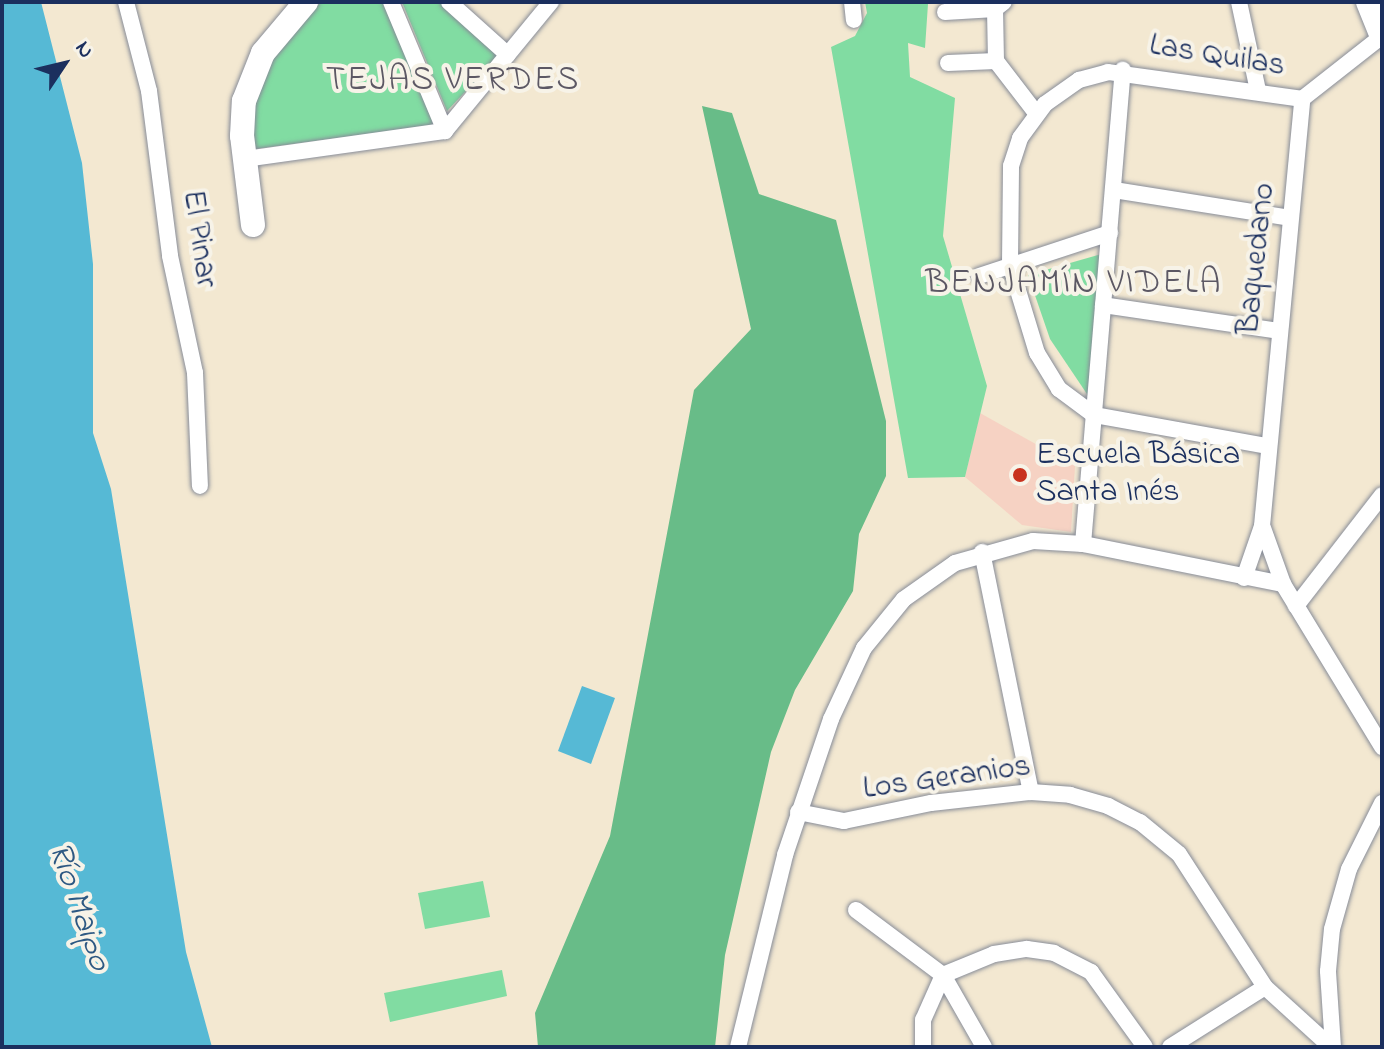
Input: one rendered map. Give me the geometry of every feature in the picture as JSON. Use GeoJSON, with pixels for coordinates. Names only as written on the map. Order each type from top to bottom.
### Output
{"type":"FeatureCollection","features":[{"type":"Feature","properties":{"kind":"street","name":"El Pinar"},"geometry":{"type":"LineString","coordinates":[[126,2],[149,91],[170,256],[195,373],[202,429],[200,486]]}},
{"type":"Feature","properties":{"kind":"street"},"geometry":{"type":"LineString","coordinates":[[253,225],[242,118],[248,84],[263,53],[306,2]]}},
{"type":"Feature","properties":{"kind":"street"},"geometry":{"type":"LineString","coordinates":[[391,2],[445,131]]}},
{"type":"Feature","properties":{"kind":"street"},"geometry":{"type":"LineString","coordinates":[[449,2],[508,55]]}},
{"type":"Feature","properties":{"kind":"street"},"geometry":{"type":"LineString","coordinates":[[245,159],[445,131],[551,2]]}},
{"type":"Feature","properties":{"kind":"street"},"geometry":{"type":"LineString","coordinates":[[852,2],[854,20]]}},
{"type":"Feature","properties":{"kind":"street"},"geometry":{"type":"LineString","coordinates":[[1239,2],[1258,91]]}},
{"type":"Feature","properties":{"kind":"street"},"geometry":{"type":"LineString","coordinates":[[1302,99],[1382,36],[1368,2]]}},
{"type":"Feature","properties":{"kind":"street"},"geometry":{"type":"LineString","coordinates":[[945,12],[1000,5],[996,61],[1036,113]]}},
{"type":"Feature","properties":{"kind":"street"},"geometry":{"type":"LineString","coordinates":[[948,63],[996,61]]}},
{"type":"Feature","properties":{"kind":"street"},"geometry":{"type":"LineString","coordinates":[[1083,544],[1094,415],[1103,305],[1114,190],[1123,70],[1079,80],[1036,113],[1011,166],[1010,264],[1043,366],[1069,398],[1094,415],[1267,446]]}},
{"type":"Feature","properties":{"kind":"street","name":"Las Quilas"},"geometry":{"type":"LineString","coordinates":[[1123,70],[1302,99]]}},
{"type":"Feature","properties":{"kind":"street","name":"Baquedano"},"geometry":{"type":"LineString","coordinates":[[1244,578],[1262,526],[1267,446],[1302,99]]}},
{"type":"Feature","properties":{"kind":"street"},"geometry":{"type":"LineString","coordinates":[[1114,190],[1290,218]]}},
{"type":"Feature","properties":{"kind":"street"},"geometry":{"type":"LineString","coordinates":[[979,276],[1110,233]]}},
{"type":"Feature","properties":{"kind":"street"},"geometry":{"type":"LineString","coordinates":[[1103,305],[1279,331]]}},
{"type":"Feature","properties":{"kind":"street"},"geometry":{"type":"LineString","coordinates":[[1296,606],[1382,495]]}},
{"type":"Feature","properties":{"kind":"street","name":"Baquedano"},"geometry":{"type":"LineString","coordinates":[[1262,526],[1283,584],[1382,747]]}},
{"type":"Feature","properties":{"kind":"street"},"geometry":{"type":"LineString","coordinates":[[738,1047],[798,812],[831,719],[876,630],[920,585],[982,552],[1033,541],[1083,544],[1283,584]]}},
{"type":"Feature","properties":{"kind":"street"},"geometry":{"type":"LineString","coordinates":[[982,552],[1031,792]]}},
{"type":"Feature","properties":{"kind":"street","name":"Los Geranios"},"geometry":{"type":"LineString","coordinates":[[798,812],[844,821],[931,803],[1031,792],[1089,799],[1154,832],[1179,854],[1265,987],[1332,1047]]}},
{"type":"Feature","properties":{"kind":"street"},"geometry":{"type":"LineString","coordinates":[[1332,1047],[1328,971],[1332,929],[1349,869],[1382,803]]}},
{"type":"Feature","properties":{"kind":"street"},"geometry":{"type":"LineString","coordinates":[[856,910],[943,975],[984,1047]]}},
{"type":"Feature","properties":{"kind":"street"},"geometry":{"type":"LineString","coordinates":[[923,1047],[923,1020],[943,975],[1005,951],[1054,953],[1102,982],[1145,1047]]}},
{"type":"Feature","properties":{"kind":"street"},"geometry":{"type":"LineString","coordinates":[[1170,1047],[1265,987]]}},
{"type":"Feature","properties":{"kind":"shaded area","name":"Escuela Básica Santa Inés"},"geometry":{"type":"Polygon","coordinates":[[[980,413],[1075,466],[1071,532],[1022,525],[965,477],[980,413]]]}},
{"type":"Feature","properties":{"kind":"green space"},"geometry":{"type":"Polygon","coordinates":[[[321,2],[384,2],[436,125],[255,149],[250,112],[272,54],[321,2]]]}},
{"type":"Feature","properties":{"kind":"green space"},"geometry":{"type":"Polygon","coordinates":[[[402,2],[441,2],[500,55],[447,111],[402,2]]]}},
{"type":"Feature","properties":{"kind":"green space"},"geometry":{"type":"Polygon","coordinates":[[[865,2],[962,2],[928,4],[925,48],[908,43],[910,77],[955,98],[943,236],[987,386],[965,477],[908,478],[831,47],[855,36],[867,13],[865,2]]]}},
{"type":"Feature","properties":{"kind":"green space"},"geometry":{"type":"Polygon","coordinates":[[[702,106],[732,113],[759,194],[836,220],[886,421],[886,476],[859,534],[853,591],[795,690],[771,752],[725,955],[715,1047],[538,1047],[535,1013],[610,836],[694,390],[751,329],[702,106]]]}},
{"type":"Feature","properties":{"kind":"green space"},"geometry":{"type":"Polygon","coordinates":[[[1105,253],[1089,397],[1050,339],[1028,275],[1105,253]]]}},
{"type":"Feature","properties":{"kind":"green space"},"geometry":{"type":"Polygon","coordinates":[[[483,881],[490,917],[425,929],[418,893],[483,881]]]}},
{"type":"Feature","properties":{"kind":"green space"},"geometry":{"type":"Polygon","coordinates":[[[502,970],[507,996],[390,1022],[384,993],[502,970]]]}},
{"type":"Feature","properties":{"kind":"water","name":"Río Maipo"},"geometry":{"type":"Polygon","coordinates":[[[2,2],[41,2],[82,163],[93,264],[93,433],[111,489],[186,952],[212,1047],[2,1047],[2,2]]]}},
{"type":"Feature","properties":{"kind":"water"},"geometry":{"type":"Polygon","coordinates":[[[582,686],[615,698],[591,764],[558,751],[582,686]]]}},
{"type":"Feature","properties":{"kind":"place","name":"Escuela Básica Santa Inés"},"geometry":{"type":"Point","coordinates":[1020,475]}},
{"type":"Feature","properties":{"kind":"district","name":"TEJAS VERDES"},"geometry":{"type":"Point","coordinates":[453,82]}},
{"type":"Feature","properties":{"kind":"district","name":"BENJAMÍN VIDELA"},"geometry":{"type":"Point","coordinates":[1074,285]}}]}
